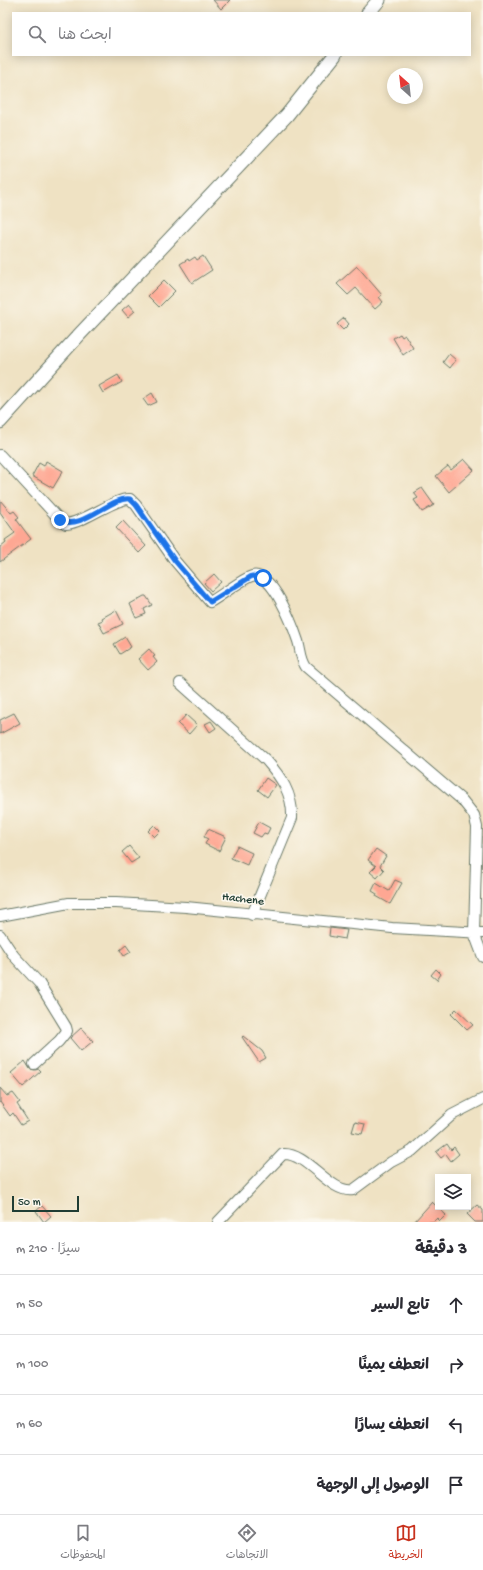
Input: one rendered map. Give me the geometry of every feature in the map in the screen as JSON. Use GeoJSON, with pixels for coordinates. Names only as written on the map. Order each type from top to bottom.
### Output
{"type":"FeatureCollection","features":[{"type":"Feature","properties":{"kind":"main road"},"geometry":{"type":"LineString","coordinates":[[369,12],[379,0]]}},
{"type":"Feature","properties":{"kind":"main road"},"geometry":{"type":"LineString","coordinates":[[0,422],[79,335],[287,114],[334,56]]}},
{"type":"Feature","properties":{"kind":"street"},"geometry":{"type":"LineString","coordinates":[[0,455],[56,516],[66,524],[80,520],[111,506],[120,499],[130,499],[136,505],[175,561],[210,602],[252,576],[263,578],[267,581],[282,602],[298,642],[301,659],[306,667],[462,800],[474,815],[477,827],[478,933],[483,957]]}},
{"type":"Feature","properties":{"kind":"street"},"geometry":{"type":"LineString","coordinates":[[180,683],[266,760],[277,773],[286,788],[292,809],[292,818],[252,915]]}},
{"type":"Feature","properties":{"kind":"street","name":"Hachene"},"geometry":{"type":"LineString","coordinates":[[0,916],[69,903],[116,903],[186,907],[378,927],[478,933]]}},
{"type":"Feature","properties":{"kind":"street"},"geometry":{"type":"LineString","coordinates":[[0,935],[14,956],[39,983],[66,1027],[66,1031],[59,1041],[34,1064]]}},
{"type":"Feature","properties":{"kind":"street"},"geometry":{"type":"LineString","coordinates":[[218,1222],[283,1154],[293,1156],[342,1189],[353,1190],[391,1162],[412,1151],[452,1115],[483,1099]]}},
{"type":"Feature","properties":{"kind":"building"},"geometry":{"type":"Polygon","coordinates":[[[213,0],[230,0],[221,9],[213,0]]]}},
{"type":"Feature","properties":{"kind":"building"},"geometry":{"type":"Polygon","coordinates":[[[203,256],[212,270],[192,283],[180,264],[188,259],[189,261],[195,257],[197,260],[203,256]]]}},
{"type":"Feature","properties":{"kind":"building"},"geometry":{"type":"Polygon","coordinates":[[[357,266],[382,295],[379,297],[383,302],[375,309],[356,288],[348,295],[337,284],[357,266]]]}},
{"type":"Feature","properties":{"kind":"building"},"geometry":{"type":"Polygon","coordinates":[[[164,280],[175,291],[159,307],[148,296],[164,280]]]}},
{"type":"Feature","properties":{"kind":"building"},"geometry":{"type":"Polygon","coordinates":[[[129,304],[135,311],[128,317],[122,310],[129,304]]]}},
{"type":"Feature","properties":{"kind":"building"},"geometry":{"type":"Polygon","coordinates":[[[344,318],[349,324],[343,330],[337,324],[344,318]]]}},
{"type":"Feature","properties":{"kind":"building"},"geometry":{"type":"Polygon","coordinates":[[[400,334],[402,337],[405,335],[413,348],[403,355],[393,338],[400,334]]]}},
{"type":"Feature","properties":{"kind":"building"},"geometry":{"type":"Polygon","coordinates":[[[449,354],[456,360],[450,368],[443,362],[449,354]]]}},
{"type":"Feature","properties":{"kind":"building"},"geometry":{"type":"Polygon","coordinates":[[[118,375],[122,382],[103,393],[99,386],[118,375]]]}},
{"type":"Feature","properties":{"kind":"building"},"geometry":{"type":"Polygon","coordinates":[[[152,393],[157,402],[148,406],[143,399],[152,393]]]}},
{"type":"Feature","properties":{"kind":"building"},"geometry":{"type":"Polygon","coordinates":[[[464,459],[474,470],[449,492],[436,476],[448,466],[451,470],[464,459]]]}},
{"type":"Feature","properties":{"kind":"building"},"geometry":{"type":"Polygon","coordinates":[[[46,461],[63,471],[53,488],[32,476],[39,463],[44,466],[46,461]]]}},
{"type":"Feature","properties":{"kind":"building"},"geometry":{"type":"Polygon","coordinates":[[[422,488],[434,505],[422,512],[414,500],[418,498],[414,493],[422,488]]]}},
{"type":"Feature","properties":{"kind":"building"},"geometry":{"type":"Polygon","coordinates":[[[0,500],[11,513],[14,511],[19,517],[16,519],[31,539],[0,562],[0,547],[6,542],[5,540],[15,533],[0,512],[0,500]]]}},
{"type":"Feature","properties":{"kind":"building"},"geometry":{"type":"Polygon","coordinates":[[[123,521],[146,546],[139,553],[116,528],[123,521]]]}},
{"type":"Feature","properties":{"kind":"building"},"geometry":{"type":"Polygon","coordinates":[[[214,574],[221,582],[211,591],[204,583],[214,574]]]}},
{"type":"Feature","properties":{"kind":"building"},"geometry":{"type":"Polygon","coordinates":[[[146,596],[152,605],[144,609],[146,614],[136,618],[130,604],[146,596]]]}},
{"type":"Feature","properties":{"kind":"building"},"geometry":{"type":"Polygon","coordinates":[[[116,610],[123,624],[104,633],[98,622],[116,610]]]}},
{"type":"Feature","properties":{"kind":"building"},"geometry":{"type":"Polygon","coordinates":[[[125,637],[131,647],[120,654],[114,644],[125,637]]]}},
{"type":"Feature","properties":{"kind":"building"},"geometry":{"type":"Polygon","coordinates":[[[149,649],[155,656],[153,657],[157,662],[148,670],[138,659],[149,649]]]}},
{"type":"Feature","properties":{"kind":"building"},"geometry":{"type":"Polygon","coordinates":[[[14,713],[20,723],[0,734],[0,720],[14,713]]]}},
{"type":"Feature","properties":{"kind":"building"},"geometry":{"type":"Polygon","coordinates":[[[186,715],[197,725],[189,734],[178,724],[186,715]]]}},
{"type":"Feature","properties":{"kind":"building"},"geometry":{"type":"Polygon","coordinates":[[[211,721],[216,728],[210,732],[205,724],[211,721]]]}},
{"type":"Feature","properties":{"kind":"building"},"geometry":{"type":"Polygon","coordinates":[[[266,778],[276,785],[267,797],[258,790],[266,778]]]}},
{"type":"Feature","properties":{"kind":"building"},"geometry":{"type":"Polygon","coordinates":[[[259,822],[270,828],[267,834],[264,833],[261,837],[253,833],[259,822]]]}},
{"type":"Feature","properties":{"kind":"building"},"geometry":{"type":"Polygon","coordinates":[[[154,825],[160,831],[154,837],[148,831],[154,825]]]}},
{"type":"Feature","properties":{"kind":"building"},"geometry":{"type":"Polygon","coordinates":[[[208,829],[226,837],[219,851],[205,844],[208,839],[204,837],[208,829]]]}},
{"type":"Feature","properties":{"kind":"building"},"geometry":{"type":"Polygon","coordinates":[[[129,846],[139,858],[131,863],[122,852],[129,846]]]}},
{"type":"Feature","properties":{"kind":"building"},"geometry":{"type":"Polygon","coordinates":[[[237,846],[252,853],[247,865],[231,858],[237,846]]]}},
{"type":"Feature","properties":{"kind":"building"},"geometry":{"type":"Polygon","coordinates":[[[376,849],[386,856],[380,866],[384,870],[377,878],[370,872],[376,866],[368,860],[376,849]]]}},
{"type":"Feature","properties":{"kind":"building"},"geometry":{"type":"Polygon","coordinates":[[[395,880],[402,883],[390,904],[376,896],[377,894],[372,891],[376,883],[389,891],[395,880]]]}},
{"type":"Feature","properties":{"kind":"building"},"geometry":{"type":"Polygon","coordinates":[[[330,928],[347,930],[345,939],[329,936],[330,928]]]}},
{"type":"Feature","properties":{"kind":"building"},"geometry":{"type":"Polygon","coordinates":[[[126,945],[131,952],[124,956],[120,950],[126,945]]]}},
{"type":"Feature","properties":{"kind":"building"},"geometry":{"type":"Polygon","coordinates":[[[436,969],[441,974],[437,980],[431,975],[436,969]]]}},
{"type":"Feature","properties":{"kind":"building"},"geometry":{"type":"Polygon","coordinates":[[[456,1009],[473,1025],[467,1030],[451,1014],[456,1009]]]}},
{"type":"Feature","properties":{"kind":"building"},"geometry":{"type":"Polygon","coordinates":[[[81,1028],[93,1041],[81,1051],[70,1038],[81,1028]]]}},
{"type":"Feature","properties":{"kind":"building"},"geometry":{"type":"Polygon","coordinates":[[[243,1036],[262,1051],[266,1058],[259,1062],[242,1037],[243,1036]]]}},
{"type":"Feature","properties":{"kind":"building"},"geometry":{"type":"Polygon","coordinates":[[[25,1061],[30,1069],[39,1069],[41,1071],[23,1087],[11,1073],[25,1061]]]}},
{"type":"Feature","properties":{"kind":"building"},"geometry":{"type":"Polygon","coordinates":[[[0,1088],[7,1096],[13,1093],[20,1102],[17,1104],[28,1121],[21,1125],[13,1113],[10,1116],[0,1102],[0,1088]]]}},
{"type":"Feature","properties":{"kind":"building"},"geometry":{"type":"Polygon","coordinates":[[[355,1122],[365,1124],[362,1134],[352,1132],[355,1122]]]}},
{"type":"Feature","properties":{"kind":"building"},"geometry":{"type":"Polygon","coordinates":[[[447,1144],[451,1150],[454,1147],[459,1154],[451,1161],[446,1154],[441,1158],[436,1152],[447,1144]]]}},
{"type":"Feature","properties":{"kind":"building"},"geometry":{"type":"Polygon","coordinates":[[[432,1202],[435,1205],[435,1210],[441,1210],[446,1215],[440,1221],[437,1218],[433,1222],[414,1222],[432,1202]]]}},
{"type":"Feature","properties":{"kind":"building"},"geometry":{"type":"Polygon","coordinates":[[[477,1205],[483,1210],[483,1222],[475,1222],[467,1214],[477,1205]]]}},
{"type":"Feature","properties":{"kind":"building"},"geometry":{"type":"Polygon","coordinates":[[[42,1206],[51,1216],[44,1222],[36,1211],[42,1206]]]}},
{"type":"Feature","properties":{"kind":"route"},"geometry":{"type":"LineString","coordinates":[[60,520],[66,524],[73,523],[111,506],[120,499],[130,499],[136,505],[175,561],[210,602],[252,576],[263,578]]}}]}
